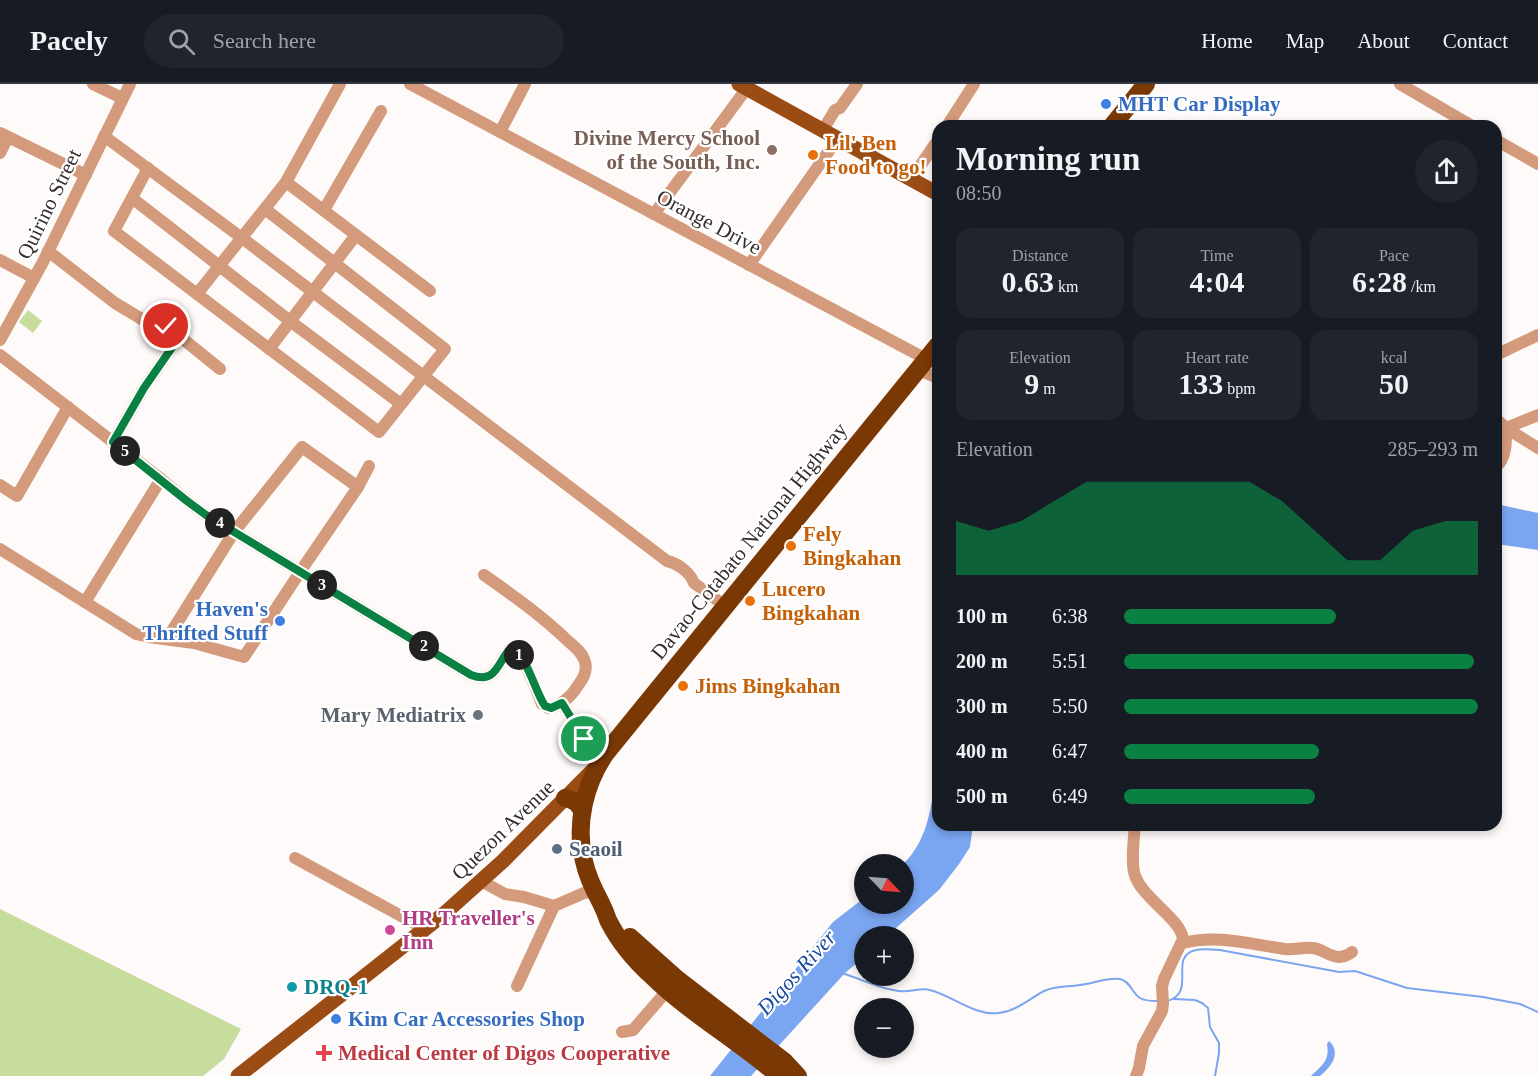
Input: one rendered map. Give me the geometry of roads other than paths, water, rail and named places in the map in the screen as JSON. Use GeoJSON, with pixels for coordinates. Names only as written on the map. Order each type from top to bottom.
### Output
{"type":"FeatureCollection","features":[{"type":"Feature","properties":{"kind":"highway"},"geometry":{"type":"LineString","coordinates":[[1117,120],[1146,84]]}},
{"type":"Feature","properties":{"kind":"highway","name":"Davao-Cotabato National Highway"},"geometry":{"type":"LineString","coordinates":[[598,764],[932,352]]}},
{"type":"Feature","properties":{"kind":"highway"},"geometry":{"type":"LineString","coordinates":[[598,764],[582,812],[582,853],[585,868],[598,897],[672,985],[732,1030],[773,1065],[792,1069],[798,1076]]}},
{"type":"Feature","properties":{"kind":"highway"},"geometry":{"type":"LineString","coordinates":[[565,798],[576,802],[582,812]]}},
{"type":"Feature","properties":{"kind":"main road"},"geometry":{"type":"LineString","coordinates":[[743,86],[932,191]]}},
{"type":"Feature","properties":{"kind":"main road","name":"Quezon Avenue"},"geometry":{"type":"LineString","coordinates":[[238,1076],[425,929],[481,881],[598,764]]}},
{"type":"Feature","properties":{"kind":"street"},"geometry":{"type":"LineString","coordinates":[[93,84],[122,98]]}},
{"type":"Feature","properties":{"kind":"street","name":"Quirino Street"},"geometry":{"type":"LineString","coordinates":[[0,340],[48,251],[130,84]]}},
{"type":"Feature","properties":{"kind":"street"},"geometry":{"type":"LineString","coordinates":[[197,294],[286,182],[340,84]]}},
{"type":"Feature","properties":{"kind":"street","name":"Orange Drive"},"geometry":{"type":"LineString","coordinates":[[410,84],[749,265],[922,364],[932,373]]}},
{"type":"Feature","properties":{"kind":"street"},"geometry":{"type":"LineString","coordinates":[[500,132],[525,84]]}},
{"type":"Feature","properties":{"kind":"street"},"geometry":{"type":"LineString","coordinates":[[823,130],[835,110],[840,108],[857,84]]}},
{"type":"Feature","properties":{"kind":"street"},"geometry":{"type":"LineString","coordinates":[[951,120],[974,84]]}},
{"type":"Feature","properties":{"kind":"street"},"geometry":{"type":"LineString","coordinates":[[1401,84],[1462,120]]}},
{"type":"Feature","properties":{"kind":"street"},"geometry":{"type":"LineString","coordinates":[[654,214],[743,86]]}},
{"type":"Feature","properties":{"kind":"street"},"geometry":{"type":"LineString","coordinates":[[324,210],[381,111]]}},
{"type":"Feature","properties":{"kind":"street"},"geometry":{"type":"LineString","coordinates":[[0,153],[4,135],[86,175]]}},
{"type":"Feature","properties":{"kind":"street"},"geometry":{"type":"LineString","coordinates":[[104,136],[667,561],[669,568],[687,582],[694,583],[725,606]]}},
{"type":"Feature","properties":{"kind":"street"},"geometry":{"type":"LineString","coordinates":[[749,265],[838,138]]}},
{"type":"Feature","properties":{"kind":"street"},"geometry":{"type":"LineString","coordinates":[[1502,143],[1538,164]]}},
{"type":"Feature","properties":{"kind":"street"},"geometry":{"type":"LineString","coordinates":[[911,179],[932,149]]}},
{"type":"Feature","properties":{"kind":"street"},"geometry":{"type":"LineString","coordinates":[[148,168],[114,231],[379,432],[445,349],[265,209]]}},
{"type":"Feature","properties":{"kind":"street"},"geometry":{"type":"LineString","coordinates":[[286,182],[430,291]]}},
{"type":"Feature","properties":{"kind":"street"},"geometry":{"type":"LineString","coordinates":[[132,198],[401,404]]}},
{"type":"Feature","properties":{"kind":"street"},"geometry":{"type":"LineString","coordinates":[[268,349],[356,235]]}},
{"type":"Feature","properties":{"kind":"street"},"geometry":{"type":"LineString","coordinates":[[48,251],[115,303],[150,324],[166,326],[220,369]]}},
{"type":"Feature","properties":{"kind":"street"},"geometry":{"type":"LineString","coordinates":[[0,260],[34,278]]}},
{"type":"Feature","properties":{"kind":"street"},"geometry":{"type":"LineString","coordinates":[[1502,352],[1538,334]]}},
{"type":"Feature","properties":{"kind":"street"},"geometry":{"type":"LineString","coordinates":[[113,442],[144,388],[180,336]]}},
{"type":"Feature","properties":{"kind":"street"},"geometry":{"type":"LineString","coordinates":[[0,355],[187,501],[234,532],[477,677],[482,679],[489,677],[508,651],[516,652],[525,663],[545,706],[551,708],[562,703],[584,677],[585,660],[579,651],[541,615],[484,575]]}},
{"type":"Feature","properties":{"kind":"street"},"geometry":{"type":"LineString","coordinates":[[0,485],[18,496],[68,407]]}},
{"type":"Feature","properties":{"kind":"street"},"geometry":{"type":"LineString","coordinates":[[1506,428],[1538,415]]}},
{"type":"Feature","properties":{"kind":"street"},"geometry":{"type":"LineString","coordinates":[[1502,424],[1538,448]]}},
{"type":"Feature","properties":{"kind":"street"},"geometry":{"type":"LineString","coordinates":[[1502,460],[1506,448],[1506,428]]}},
{"type":"Feature","properties":{"kind":"street"},"geometry":{"type":"LineString","coordinates":[[167,639],[234,532],[302,447],[358,488]]}},
{"type":"Feature","properties":{"kind":"street"},"geometry":{"type":"LineString","coordinates":[[0,549],[136,634],[204,645],[244,657],[358,488],[369,466]]}},
{"type":"Feature","properties":{"kind":"street"},"geometry":{"type":"LineString","coordinates":[[86,602],[161,479]]}},
{"type":"Feature","properties":{"kind":"street"},"geometry":{"type":"LineString","coordinates":[[562,703],[598,764]]}},
{"type":"Feature","properties":{"kind":"street"},"geometry":{"type":"LineString","coordinates":[[1135,831],[1134,872],[1144,890],[1181,930],[1183,939],[1164,979],[1162,1011],[1143,1046],[1136,1076]]}},
{"type":"Feature","properties":{"kind":"street"},"geometry":{"type":"LineString","coordinates":[[295,858],[425,929]]}},
{"type":"Feature","properties":{"kind":"street"},"geometry":{"type":"LineString","coordinates":[[481,881],[505,894],[554,906],[584,893],[598,897]]}},
{"type":"Feature","properties":{"kind":"street"},"geometry":{"type":"LineString","coordinates":[[517,986],[554,906]]}},
{"type":"Feature","properties":{"kind":"street"},"geometry":{"type":"LineString","coordinates":[[1182,943],[1194,940],[1232,940],[1287,949],[1315,948],[1340,957],[1352,952]]}},
{"type":"Feature","properties":{"kind":"street"},"geometry":{"type":"LineString","coordinates":[[622,1032],[633,1029],[672,985]]}},
{"type":"Feature","properties":{"kind":"water"},"geometry":{"type":"Polygon","coordinates":[[[1502,505],[1538,513],[1538,550],[1502,545],[1502,505]]]}},
{"type":"Feature","properties":{"kind":"water"},"geometry":{"type":"Polygon","coordinates":[[[932,798],[932,831],[972,831],[970,847],[939,890],[914,912],[914,854],[912,854],[919,843],[932,798]]]}},
{"type":"Feature","properties":{"kind":"water","name":"Digos River"},"geometry":{"type":"Polygon","coordinates":[[[854,906],[854,914],[912,914],[898,926],[854,926],[854,965],[751,1076],[710,1076],[833,922],[854,906]]]}},
{"type":"Feature","properties":{"kind":"water"},"geometry":{"type":"Polygon","coordinates":[[[1329,1041],[1335,1050],[1334,1060],[1320,1076],[1311,1076],[1326,1059],[1329,1041]]]}},
{"type":"Feature","properties":{"kind":"waterway"},"geometry":{"type":"LineString","coordinates":[[1167,1001],[1176,997],[1181,990],[1184,959],[1196,950],[1205,949],[1339,972],[1355,971],[1407,988],[1483,997],[1520,1004],[1538,1012]]}},
{"type":"Feature","properties":{"kind":"waterway"},"geometry":{"type":"LineString","coordinates":[[842,973],[892,990],[930,990],[972,1009],[990,1013],[1011,1010],[1048,989],[1110,979],[1123,980],[1137,996],[1148,1001],[1157,1001]]}},
{"type":"Feature","properties":{"kind":"waterway"},"geometry":{"type":"LineString","coordinates":[[1174,999],[1195,1000],[1208,1008],[1210,1027],[1219,1043],[1215,1076]]}},
{"type":"Feature","properties":{"kind":"place","name":"MHT Car Display"},"geometry":{"type":"Point","coordinates":[1106,104]}},
{"type":"Feature","properties":{"kind":"place","name":"Divine Mercy School of the South, Inc."},"geometry":{"type":"Point","coordinates":[772,150]}},
{"type":"Feature","properties":{"kind":"place","name":"Lil' Ben Food to go!"},"geometry":{"type":"Point","coordinates":[813,155]}},
{"type":"Feature","properties":{"kind":"place","name":"Fely Bingkahan"},"geometry":{"type":"Point","coordinates":[791,546]}},
{"type":"Feature","properties":{"kind":"place","name":"Lucero Bingkahan"},"geometry":{"type":"Point","coordinates":[750,601]}},
{"type":"Feature","properties":{"kind":"place","name":"Haven's Thrifted Stuff"},"geometry":{"type":"Point","coordinates":[280,621]}},
{"type":"Feature","properties":{"kind":"place","name":"Jims Bingkahan"},"geometry":{"type":"Point","coordinates":[683,686]}},
{"type":"Feature","properties":{"kind":"place","name":"Mary Mediatrix"},"geometry":{"type":"Point","coordinates":[478,715]}},
{"type":"Feature","properties":{"kind":"place","name":"Seaoil"},"geometry":{"type":"Point","coordinates":[557,849]}},
{"type":"Feature","properties":{"kind":"place","name":"HR Traveller's Inn"},"geometry":{"type":"Point","coordinates":[390,930]}},
{"type":"Feature","properties":{"kind":"place","name":"DRQ-1"},"geometry":{"type":"Point","coordinates":[292,987]}},
{"type":"Feature","properties":{"kind":"place","name":"Kim Car Accessories Shop"},"geometry":{"type":"Point","coordinates":[336,1019]}},
{"type":"Feature","properties":{"kind":"place","name":"Medical Center of Digos Cooperative"},"geometry":{"type":"Point","coordinates":[324,1053]}}]}
